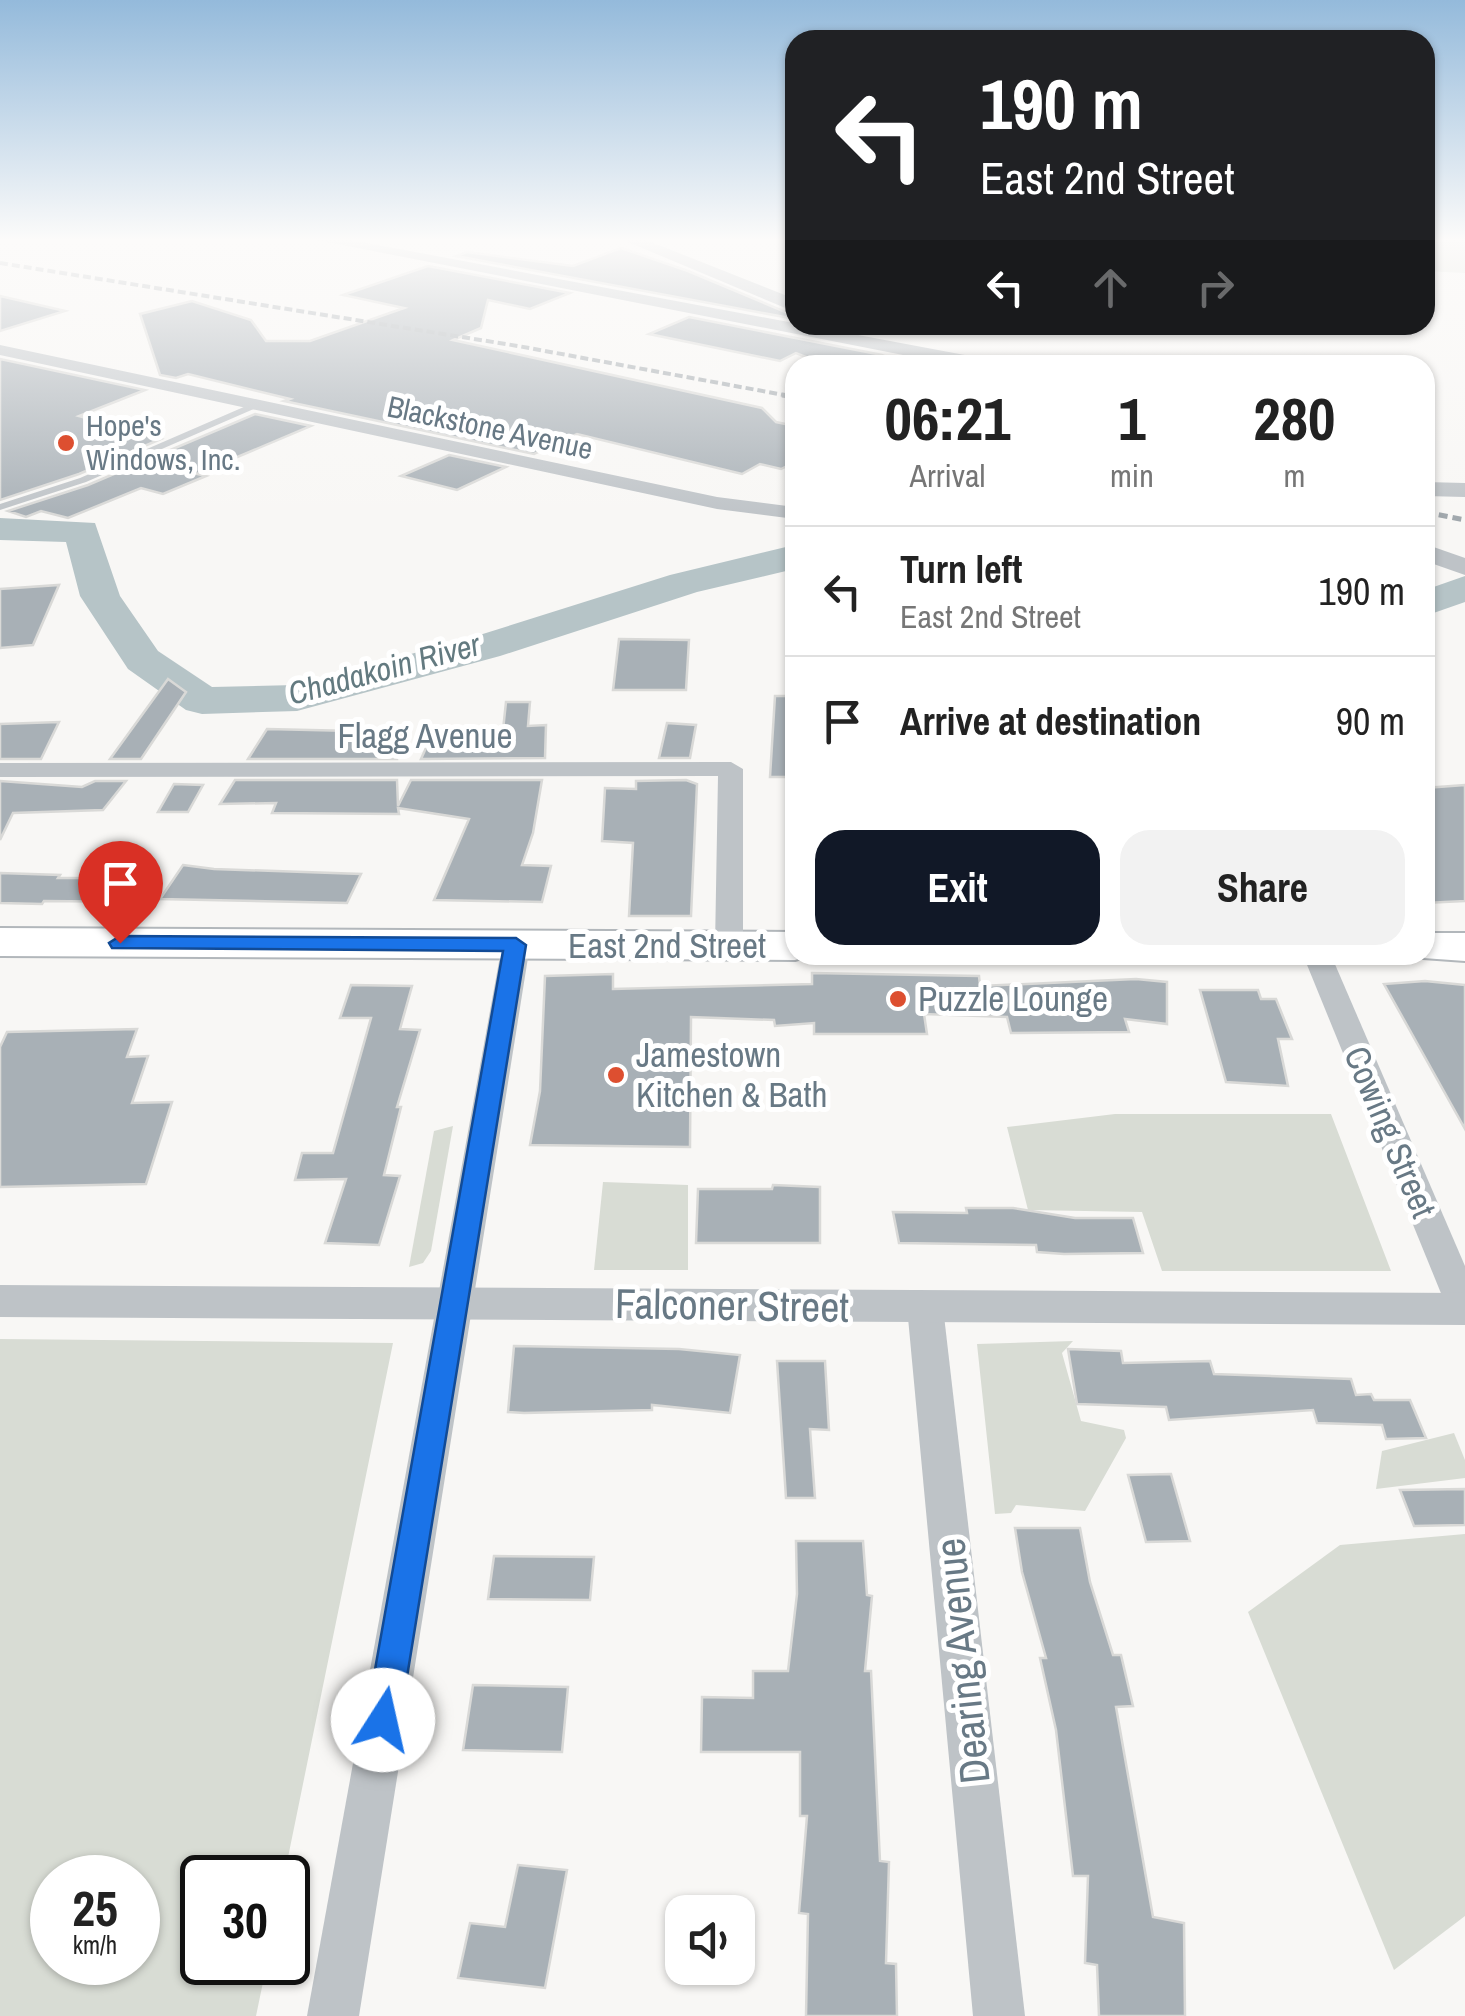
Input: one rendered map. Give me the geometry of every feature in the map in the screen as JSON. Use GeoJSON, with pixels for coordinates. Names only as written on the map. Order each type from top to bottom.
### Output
{"type":"FeatureCollection","features":[{"type":"Feature","properties":{"kind":"main road","name":"East 2nd Street"},"geometry":{"type":"LineString","coordinates":[[0,942],[785,946]]}},
{"type":"Feature","properties":{"kind":"main road"},"geometry":{"type":"LineString","coordinates":[[1435,947],[1465,947]]}},
{"type":"Feature","properties":{"kind":"street"},"geometry":{"type":"LineString","coordinates":[[843,335],[941,355]]}},
{"type":"Feature","properties":{"kind":"street"},"geometry":{"type":"LineString","coordinates":[[869,335],[920,355]]}},
{"type":"Feature","properties":{"kind":"street","name":"Blackstone Avenue"},"geometry":{"type":"LineString","coordinates":[[0,350],[717,504],[785,511]]}},
{"type":"Feature","properties":{"kind":"street"},"geometry":{"type":"LineString","coordinates":[[1435,489],[1465,490]]}},
{"type":"Feature","properties":{"kind":"street"},"geometry":{"type":"LineString","coordinates":[[1435,556],[1465,567]]}},
{"type":"Feature","properties":{"kind":"street","name":"Flagg Avenue"},"geometry":{"type":"LineString","coordinates":[[0,770],[731,770],[730,946]]}},
{"type":"Feature","properties":{"kind":"street"},"geometry":{"type":"LineString","coordinates":[[333,2016],[516,945]]}},
{"type":"Feature","properties":{"kind":"street","name":"Cowing Street"},"geometry":{"type":"LineString","coordinates":[[1321,965],[1465,1309]]}},
{"type":"Feature","properties":{"kind":"street","name":"Falconer Street"},"geometry":{"type":"LineString","coordinates":[[0,1301],[1465,1309]]}},
{"type":"Feature","properties":{"kind":"street","name":"Dearing Avenue"},"geometry":{"type":"LineString","coordinates":[[925,1307],[999,2016]]}},
{"type":"Feature","properties":{"kind":"lane"},"geometry":{"type":"LineString","coordinates":[[0,507],[84,480],[254,406]]}},
{"type":"Feature","properties":{"kind":"shaded area"},"geometry":{"type":"Polygon","coordinates":[[[1115,1114],[1331,1114],[1391,1271],[1162,1271],[1142,1212],[1028,1210],[1007,1127],[1115,1114]]]}},
{"type":"Feature","properties":{"kind":"shaded area"},"geometry":{"type":"Polygon","coordinates":[[[453,1126],[431,1251],[423,1263],[409,1267],[434,1131],[453,1126]]]}},
{"type":"Feature","properties":{"kind":"shaded area"},"geometry":{"type":"Polygon","coordinates":[[[603,1182],[688,1185],[688,1270],[594,1270],[603,1182]]]}},
{"type":"Feature","properties":{"kind":"shaded area"},"geometry":{"type":"Polygon","coordinates":[[[0,1339],[393,1343],[288,1855],[180,1855],[180,1985],[262,1985],[256,2016],[0,2016],[0,1339]]]}},
{"type":"Feature","properties":{"kind":"shaded area"},"geometry":{"type":"Polygon","coordinates":[[[1073,1341],[1062,1353],[1081,1421],[1124,1430],[1126,1438],[1085,1511],[1016,1505],[1011,1513],[995,1514],[977,1344],[1073,1341]]]}},
{"type":"Feature","properties":{"kind":"shaded area"},"geometry":{"type":"Polygon","coordinates":[[[1454,1433],[1465,1460],[1465,1478],[1376,1489],[1382,1451],[1454,1433]]]}},
{"type":"Feature","properties":{"kind":"shaded area"},"geometry":{"type":"Polygon","coordinates":[[[1465,1534],[1465,1916],[1394,1970],[1248,1612],[1340,1545],[1465,1534]]]}},
{"type":"Feature","properties":{"kind":"building"},"geometry":{"type":"Polygon","coordinates":[[[147,334],[261,334],[266,341],[310,341],[330,334],[467,334],[453,340],[762,408],[776,422],[785,424],[785,467],[760,464],[742,474],[577,434],[534,454],[284,401],[290,399],[188,374],[176,378],[160,375],[147,334]]]}},
{"type":"Feature","properties":{"kind":"building"},"geometry":{"type":"Polygon","coordinates":[[[649,334],[776,334],[882,355],[796,353],[785,355],[780,361],[649,334]]]}},
{"type":"Feature","properties":{"kind":"building"},"geometry":{"type":"Polygon","coordinates":[[[0,359],[145,390],[79,416],[161,439],[79,474],[0,500],[0,359]]]}},
{"type":"Feature","properties":{"kind":"building"},"geometry":{"type":"Polygon","coordinates":[[[255,414],[311,426],[197,474],[206,476],[163,494],[141,488],[68,518],[41,511],[26,517],[8,511],[88,485],[255,414]]]}},
{"type":"Feature","properties":{"kind":"building"},"geometry":{"type":"Polygon","coordinates":[[[449,455],[506,467],[457,490],[401,476],[449,455]]]}},
{"type":"Feature","properties":{"kind":"building"},"geometry":{"type":"Polygon","coordinates":[[[59,585],[33,645],[0,648],[0,589],[59,585]]]}},
{"type":"Feature","properties":{"kind":"building"},"geometry":{"type":"Polygon","coordinates":[[[619,639],[689,640],[686,690],[613,690],[619,639]]]}},
{"type":"Feature","properties":{"kind":"building"},"geometry":{"type":"Polygon","coordinates":[[[168,679],[186,692],[141,759],[110,759],[168,679]]]}},
{"type":"Feature","properties":{"kind":"building"},"geometry":{"type":"Polygon","coordinates":[[[775,696],[785,696],[785,777],[770,777],[775,696]]]}},
{"type":"Feature","properties":{"kind":"building"},"geometry":{"type":"Polygon","coordinates":[[[506,702],[530,702],[528,726],[546,725],[545,758],[421,759],[435,728],[503,730],[506,702]]]}},
{"type":"Feature","properties":{"kind":"building"},"geometry":{"type":"Polygon","coordinates":[[[59,722],[41,759],[0,759],[0,724],[59,722]]]}},
{"type":"Feature","properties":{"kind":"building"},"geometry":{"type":"Polygon","coordinates":[[[667,723],[696,725],[690,758],[659,758],[667,723]]]}},
{"type":"Feature","properties":{"kind":"building"},"geometry":{"type":"Polygon","coordinates":[[[267,729],[396,732],[397,759],[248,759],[267,729]]]}},
{"type":"Feature","properties":{"kind":"building"},"geometry":{"type":"Polygon","coordinates":[[[235,780],[397,780],[398,806],[411,780],[542,780],[533,833],[522,865],[551,866],[542,902],[434,900],[469,819],[398,808],[399,814],[272,813],[276,803],[220,804],[235,780]]]}},
{"type":"Feature","properties":{"kind":"building"},"geometry":{"type":"Polygon","coordinates":[[[686,780],[697,784],[691,916],[629,916],[633,843],[602,841],[605,788],[636,789],[636,781],[686,780]]]}},
{"type":"Feature","properties":{"kind":"building"},"geometry":{"type":"Polygon","coordinates":[[[0,781],[82,787],[95,781],[126,781],[103,810],[13,813],[0,840],[0,781]]]}},
{"type":"Feature","properties":{"kind":"building"},"geometry":{"type":"Polygon","coordinates":[[[174,784],[203,785],[188,812],[158,812],[174,784]]]}},
{"type":"Feature","properties":{"kind":"building"},"geometry":{"type":"Polygon","coordinates":[[[1465,785],[1465,901],[1435,902],[1435,787],[1465,785]]]}},
{"type":"Feature","properties":{"kind":"building"},"geometry":{"type":"Polygon","coordinates":[[[183,865],[361,874],[347,903],[160,899],[183,865]]]}},
{"type":"Feature","properties":{"kind":"building"},"geometry":{"type":"Polygon","coordinates":[[[0,873],[60,875],[58,878],[158,878],[146,902],[0,903],[0,873]]]}},
{"type":"Feature","properties":{"kind":"building"},"geometry":{"type":"Polygon","coordinates":[[[812,973],[979,976],[980,986],[1136,979],[1167,982],[1167,1024],[1125,1019],[1129,1032],[1011,1033],[1007,1017],[924,1014],[927,1034],[814,1034],[814,1023],[775,1026],[774,1020],[691,1017],[690,1147],[530,1145],[540,1091],[545,976],[613,974],[613,989],[812,984],[812,973]]]}},
{"type":"Feature","properties":{"kind":"building"},"geometry":{"type":"Polygon","coordinates":[[[1425,981],[1465,985],[1465,1129],[1384,984],[1425,981]]]}},
{"type":"Feature","properties":{"kind":"building"},"geometry":{"type":"Polygon","coordinates":[[[351,985],[412,986],[400,1029],[420,1030],[397,1107],[401,1107],[384,1175],[400,1176],[379,1245],[325,1243],[346,1179],[295,1180],[302,1153],[333,1153],[371,1018],[340,1018],[351,985]]]}},
{"type":"Feature","properties":{"kind":"building"},"geometry":{"type":"Polygon","coordinates":[[[1200,990],[1258,990],[1261,999],[1276,999],[1292,1039],[1278,1039],[1288,1086],[1226,1082],[1200,990]]]}},
{"type":"Feature","properties":{"kind":"building"},"geometry":{"type":"Polygon","coordinates":[[[137,1029],[127,1057],[148,1056],[132,1103],[172,1102],[146,1184],[0,1187],[0,1047],[7,1032],[137,1029]]]}},
{"type":"Feature","properties":{"kind":"building"},"geometry":{"type":"Polygon","coordinates":[[[773,1185],[820,1187],[820,1243],[696,1243],[698,1189],[772,1189],[773,1185]]]}},
{"type":"Feature","properties":{"kind":"building"},"geometry":{"type":"Polygon","coordinates":[[[966,1208],[1013,1208],[1075,1218],[1133,1218],[1143,1253],[1064,1254],[1037,1252],[1036,1245],[899,1243],[893,1212],[967,1213],[966,1208]]]}},
{"type":"Feature","properties":{"kind":"building"},"geometry":{"type":"Polygon","coordinates":[[[514,1346],[679,1349],[740,1355],[730,1413],[652,1405],[652,1410],[524,1413],[508,1412],[514,1346]]]}},
{"type":"Feature","properties":{"kind":"building"},"geometry":{"type":"Polygon","coordinates":[[[1068,1349],[1121,1351],[1123,1363],[1210,1361],[1214,1374],[1351,1379],[1356,1395],[1371,1394],[1374,1400],[1410,1400],[1426,1438],[1386,1439],[1382,1425],[1317,1423],[1313,1410],[1169,1420],[1166,1407],[1077,1404],[1068,1349]]]}},
{"type":"Feature","properties":{"kind":"building"},"geometry":{"type":"Polygon","coordinates":[[[777,1361],[825,1361],[829,1430],[810,1429],[815,1498],[786,1498],[777,1361]]]}},
{"type":"Feature","properties":{"kind":"building"},"geometry":{"type":"Polygon","coordinates":[[[1171,1474],[1190,1541],[1146,1542],[1128,1475],[1171,1474]]]}},
{"type":"Feature","properties":{"kind":"building"},"geometry":{"type":"Polygon","coordinates":[[[1465,1489],[1465,1525],[1414,1526],[1400,1490],[1465,1489]]]}},
{"type":"Feature","properties":{"kind":"building"},"geometry":{"type":"Polygon","coordinates":[[[1015,1528],[1080,1528],[1090,1582],[1113,1655],[1121,1655],[1133,1706],[1116,1707],[1153,1917],[1184,1923],[1185,2016],[1099,2016],[1097,1965],[1085,1963],[1088,1876],[1073,1876],[1056,1730],[1040,1658],[1046,1658],[1022,1572],[1015,1528]]]}},
{"type":"Feature","properties":{"kind":"building"},"geometry":{"type":"Polygon","coordinates":[[[796,1541],[863,1541],[867,1595],[872,1596],[865,1671],[871,1671],[880,1861],[889,1862],[886,1963],[896,1964],[897,2016],[806,2016],[808,1914],[799,1913],[807,1816],[800,1816],[800,1752],[701,1752],[702,1697],[753,1698],[753,1671],[788,1671],[797,1594],[796,1541]]]}},
{"type":"Feature","properties":{"kind":"building"},"geometry":{"type":"Polygon","coordinates":[[[494,1556],[594,1557],[590,1600],[488,1599],[494,1556]]]}},
{"type":"Feature","properties":{"kind":"building"},"geometry":{"type":"Polygon","coordinates":[[[473,1685],[568,1687],[562,1752],[463,1750],[473,1685]]]}},
{"type":"Feature","properties":{"kind":"building"},"geometry":{"type":"Polygon","coordinates":[[[518,1865],[567,1870],[545,1988],[458,1978],[470,1923],[505,1927],[518,1865]]]}},
{"type":"Feature","properties":{"kind":"waterway","name":"Chadakoin River"},"geometry":{"type":"LineString","coordinates":[[0,529],[82,531],[100,596],[143,660],[202,701],[297,698],[485,647],[684,583],[785,559]]}},
{"type":"Feature","properties":{"kind":"waterway","name":"Chadakoin River"},"geometry":{"type":"LineString","coordinates":[[1435,600],[1465,588]]}},
{"type":"Feature","properties":{"kind":"railway"},"geometry":{"type":"LineString","coordinates":[[444,334],[785,395]]}},
{"type":"Feature","properties":{"kind":"railway"},"geometry":{"type":"LineString","coordinates":[[1435,514],[1465,520]]}},
{"type":"Feature","properties":{"kind":"place","name":"Hope's Windows, Inc."},"geometry":{"type":"Point","coordinates":[66,443]}},
{"type":"Feature","properties":{"kind":"place","name":"Puzzle Lounge"},"geometry":{"type":"Point","coordinates":[898,999]}},
{"type":"Feature","properties":{"kind":"place","name":"Jamestown Kitchen & Bath"},"geometry":{"type":"Point","coordinates":[616,1075]}},
{"type":"Feature","properties":{"kind":"route"},"geometry":{"type":"LineString","coordinates":[[120,943],[516,945],[383,1720]]}}]}
